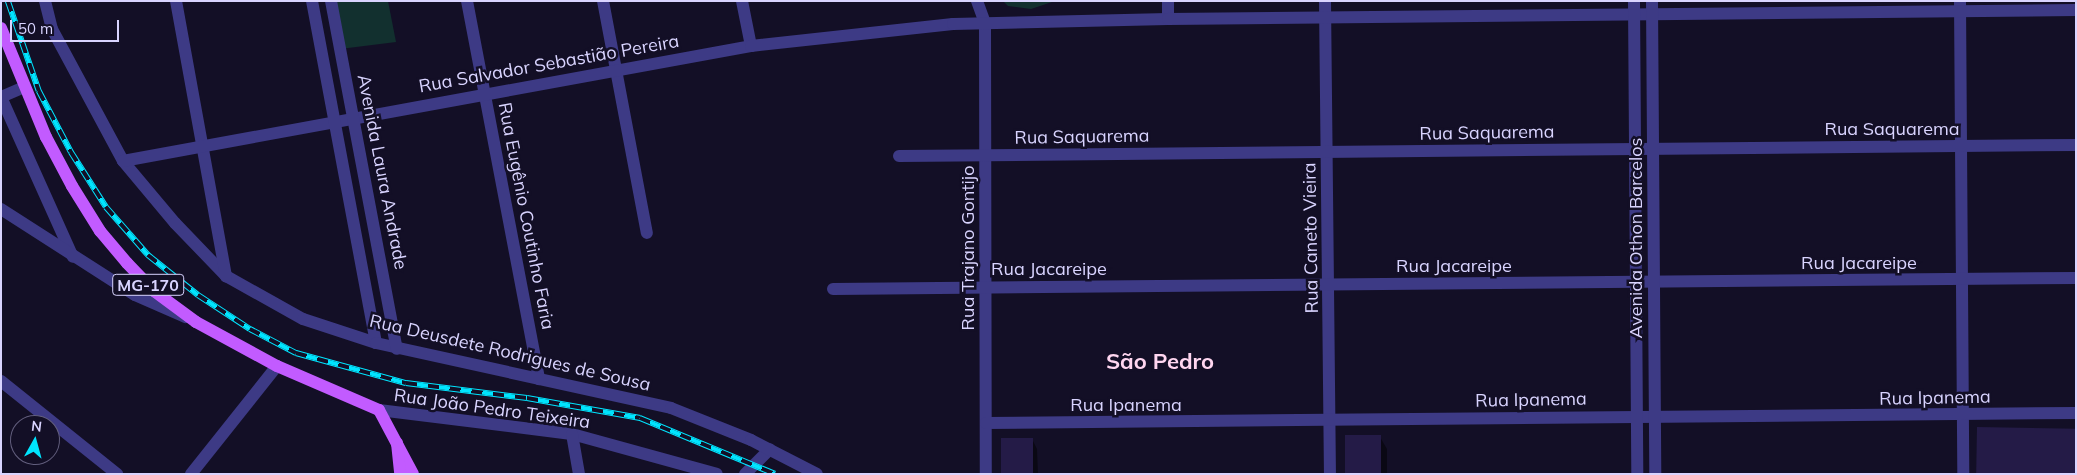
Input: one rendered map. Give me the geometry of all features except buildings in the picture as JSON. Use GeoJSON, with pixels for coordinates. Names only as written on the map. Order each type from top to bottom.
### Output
{"type":"FeatureCollection","features":[{"type":"Feature","properties":{"kind":"main road","name":"MG-170"},"geometry":{"type":"LineString","coordinates":[[1,28],[46,137],[100,230],[154,291],[199,323],[277,366],[379,410]]}},
{"type":"Feature","properties":{"kind":"main road"},"geometry":{"type":"LineString","coordinates":[[379,410],[397,438],[414,474]]}},
{"type":"Feature","properties":{"kind":"main road"},"geometry":{"type":"LineString","coordinates":[[397,438],[400,474]]}},
{"type":"Feature","properties":{"kind":"street","name":"Rua Deusdete Rodrigues de Sousa"},"geometry":{"type":"LineString","coordinates":[[45,1],[52,29],[123,161],[175,223],[226,276],[303,319],[376,343],[672,408],[770,450],[817,474]]}},
{"type":"Feature","properties":{"kind":"street"},"geometry":{"type":"LineString","coordinates":[[176,1],[226,276]]}},
{"type":"Feature","properties":{"kind":"street","name":"Avenida Laura Andrade"},"geometry":{"type":"LineString","coordinates":[[312,1],[376,343]]}},
{"type":"Feature","properties":{"kind":"street","name":"Avenida Laura Andrade"},"geometry":{"type":"LineString","coordinates":[[331,1],[398,349]]}},
{"type":"Feature","properties":{"kind":"street","name":"Rua Eugênio Coutinho Faria"},"geometry":{"type":"LineString","coordinates":[[467,1],[539,379]]}},
{"type":"Feature","properties":{"kind":"street"},"geometry":{"type":"LineString","coordinates":[[604,1],[647,233]]}},
{"type":"Feature","properties":{"kind":"street"},"geometry":{"type":"LineString","coordinates":[[742,1],[751,46]]}},
{"type":"Feature","properties":{"kind":"street","name":"Rua Trajano Gontijo"},"geometry":{"type":"LineString","coordinates":[[977,1],[985,23],[986,474]]}},
{"type":"Feature","properties":{"kind":"street"},"geometry":{"type":"LineString","coordinates":[[1168,1],[1168,19]]}},
{"type":"Feature","properties":{"kind":"street","name":"Rua Caneto Vieira"},"geometry":{"type":"LineString","coordinates":[[1325,1],[1330,474]]}},
{"type":"Feature","properties":{"kind":"street","name":"Avenida Othon Barcelos"},"geometry":{"type":"LineString","coordinates":[[1634,1],[1637,474]]}},
{"type":"Feature","properties":{"kind":"street","name":"Avenida Othon Barcelos"},"geometry":{"type":"LineString","coordinates":[[1652,1],[1655,474]]}},
{"type":"Feature","properties":{"kind":"street","name":"Rua Salvador Sebastião Pereira"},"geometry":{"type":"LineString","coordinates":[[123,161],[485,93],[751,46],[985,23],[1168,19],[1634,16],[1960,6],[2076,10]]}},
{"type":"Feature","properties":{"kind":"street"},"geometry":{"type":"LineString","coordinates":[[1960,6],[1963,474]]}},
{"type":"Feature","properties":{"kind":"street"},"geometry":{"type":"LineString","coordinates":[[25,87],[1,97],[73,257]]}},
{"type":"Feature","properties":{"kind":"street","name":"Rua Saquarema"},"geometry":{"type":"LineString","coordinates":[[899,156],[2076,145]]}},
{"type":"Feature","properties":{"kind":"street"},"geometry":{"type":"LineString","coordinates":[[1,209],[73,257],[135,295],[199,323]]}},
{"type":"Feature","properties":{"kind":"street","name":"Rua Jacareipe"},"geometry":{"type":"LineString","coordinates":[[833,289],[2076,278]]}},
{"type":"Feature","properties":{"kind":"street"},"geometry":{"type":"LineString","coordinates":[[192,474],[277,366]]}},
{"type":"Feature","properties":{"kind":"street"},"geometry":{"type":"LineString","coordinates":[[1,381],[117,474]]}},
{"type":"Feature","properties":{"kind":"street","name":"Rua João Pedro Teixeira"},"geometry":{"type":"LineString","coordinates":[[379,410],[572,434],[716,474]]}},
{"type":"Feature","properties":{"kind":"street","name":"Rua Ipanema"},"geometry":{"type":"LineString","coordinates":[[986,423],[1330,421],[1637,415],[1655,419],[2076,413]]}},
{"type":"Feature","properties":{"kind":"street"},"geometry":{"type":"LineString","coordinates":[[572,434],[579,474]]}},
{"type":"Feature","properties":{"kind":"street"},"geometry":{"type":"LineString","coordinates":[[745,474],[770,450]]}},
{"type":"Feature","properties":{"kind":"green space"},"geometry":{"type":"Polygon","coordinates":[[[331,1],[388,1],[396,42],[340,49],[331,1]]]}},
{"type":"Feature","properties":{"kind":"green space"},"geometry":{"type":"Polygon","coordinates":[[[1003,1],[1055,1],[1031,9],[1008,6],[1003,1]]]}},
{"type":"Feature","properties":{"kind":"railway"},"geometry":{"type":"LineString","coordinates":[[8,1],[39,91],[71,152],[106,207],[148,255],[198,295],[250,329],[296,353],[406,383],[527,398],[640,418],[775,474]]}},
{"type":"Feature","properties":{"kind":"district","name":"São Pedro"},"geometry":{"type":"Point","coordinates":[1160,362]}}]}
